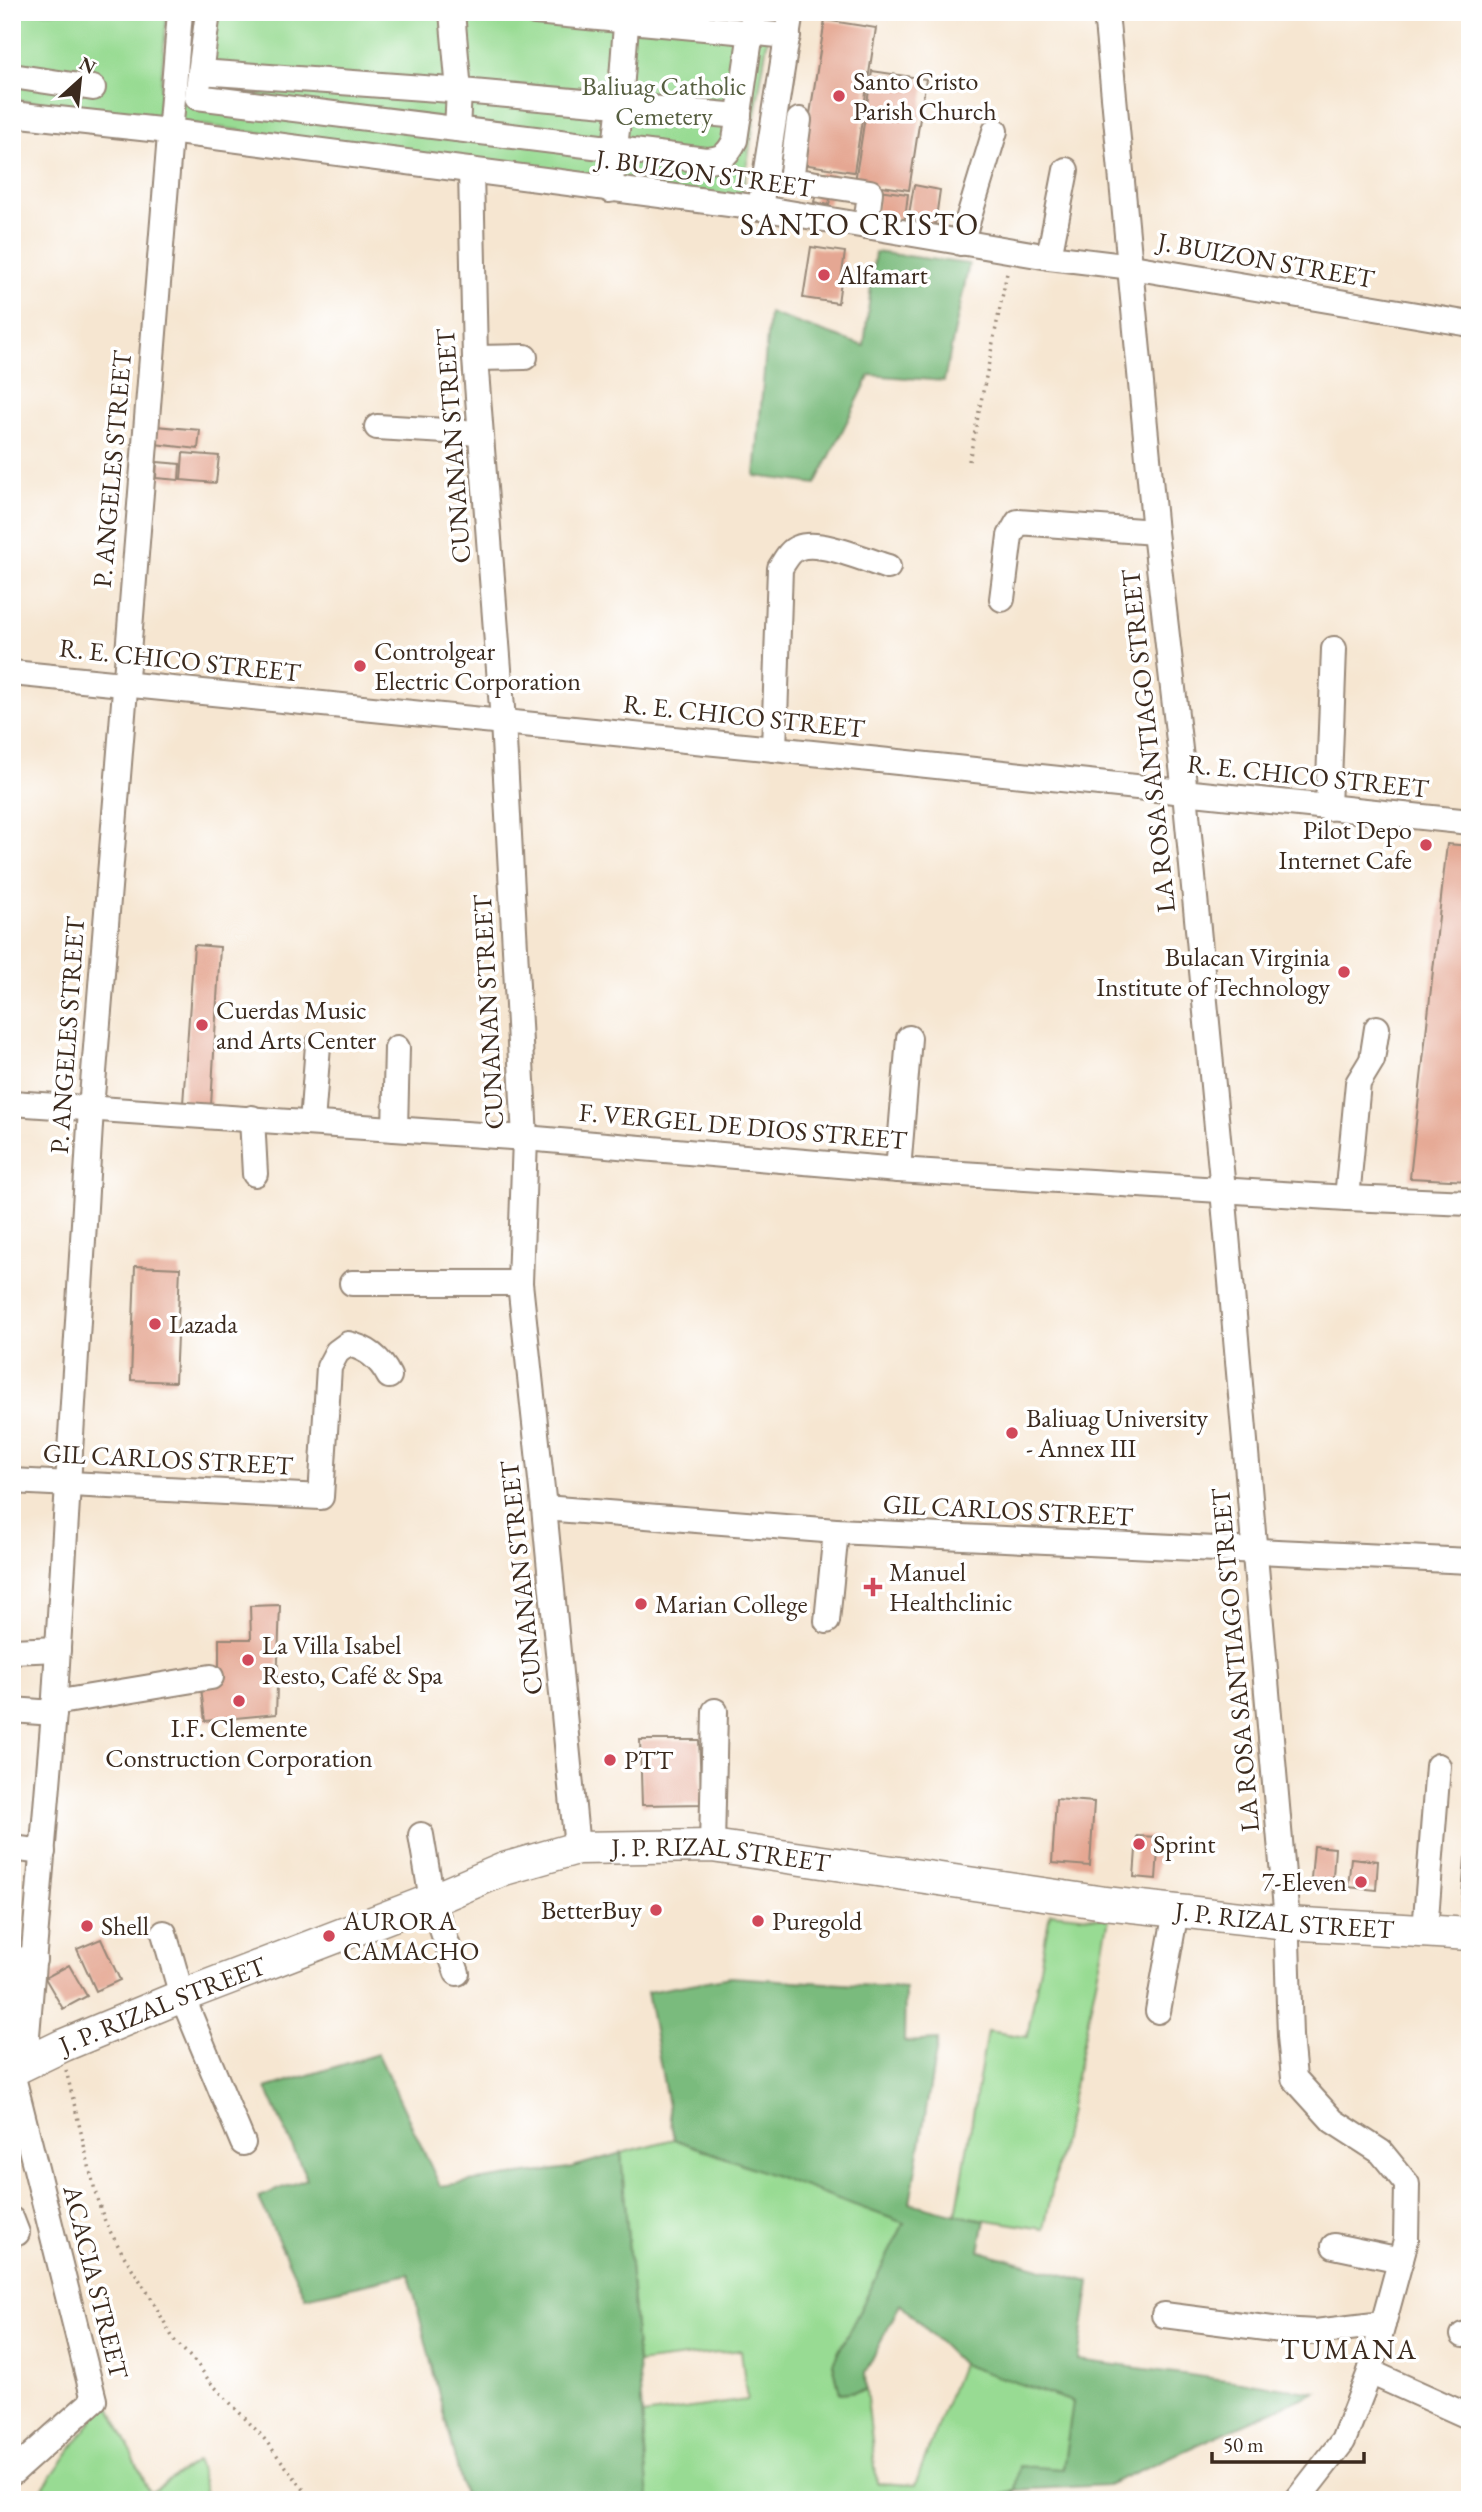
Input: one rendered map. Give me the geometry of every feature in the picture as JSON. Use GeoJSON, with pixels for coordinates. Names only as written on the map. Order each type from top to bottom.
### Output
{"type":"FeatureCollection","features":[{"type":"Feature","properties":{"kind":"main road","name":"J. P. RIZAL STREET"},"geometry":{"type":"LineString","coordinates":[[18,2068],[64,2045],[182,1996],[432,1900],[504,1868],[577,1849],[712,1846],[1105,1903],[1287,1923],[1470,1934]]}},
{"type":"Feature","properties":{"kind":"street","name":"P. ANGELES STREET"},"geometry":{"type":"LineString","coordinates":[[18,2068],[27,2035],[23,1959],[43,1852],[91,1109],[180,12]]}},
{"type":"Feature","properties":{"kind":"street"},"geometry":{"type":"LineString","coordinates":[[208,12],[197,97],[706,160],[717,159],[729,153],[735,140],[752,22]]}},
{"type":"Feature","properties":{"kind":"street","name":"CUNANAN STREET"},"geometry":{"type":"LineString","coordinates":[[453,12],[461,130],[467,169],[475,358],[503,721],[525,1138],[520,1283],[577,1849]]}},
{"type":"Feature","properties":{"kind":"street"},"geometry":{"type":"LineString","coordinates":[[535,12],[789,24],[760,208]]}},
{"type":"Feature","properties":{"kind":"street","name":"LA ROSA SANTIAGO STREET"},"geometry":{"type":"LineString","coordinates":[[1106,12],[1155,533],[1185,793],[1256,1552],[1287,1923],[1290,2036],[1294,2078],[1333,2121],[1381,2152],[1407,2183],[1406,2240],[1401,2260]]}},
{"type":"Feature","properties":{"kind":"street"},"geometry":{"type":"LineString","coordinates":[[610,190],[627,16]]}},
{"type":"Feature","properties":{"kind":"street"},"geometry":{"type":"LineString","coordinates":[[200,72],[620,104],[739,116]]}},
{"type":"Feature","properties":{"kind":"street"},"geometry":{"type":"LineString","coordinates":[[12,76],[93,88]]}},
{"type":"Feature","properties":{"kind":"street","name":"J. BUIZON STREET"},"geometry":{"type":"LineString","coordinates":[[12,114],[169,131],[760,208],[961,243],[1132,267],[1470,324]]}},
{"type":"Feature","properties":{"kind":"street"},"geometry":{"type":"LineString","coordinates":[[799,120],[792,180],[870,192],[866,226]]}},
{"type":"Feature","properties":{"kind":"street"},"geometry":{"type":"LineString","coordinates":[[961,243],[995,131]]}},
{"type":"Feature","properties":{"kind":"street"},"geometry":{"type":"LineString","coordinates":[[1049,257],[1066,170]]}},
{"type":"Feature","properties":{"kind":"street"},"geometry":{"type":"LineString","coordinates":[[475,358],[525,358]]}},
{"type":"Feature","properties":{"kind":"street"},"geometry":{"type":"LineString","coordinates":[[377,427],[480,433]]}},
{"type":"Feature","properties":{"kind":"street"},"geometry":{"type":"LineString","coordinates":[[1002,599],[1010,537],[1018,522],[1155,533]]}},
{"type":"Feature","properties":{"kind":"street"},"geometry":{"type":"LineString","coordinates":[[774,749],[780,568],[790,553],[798,548],[814,545],[888,567]]}},
{"type":"Feature","properties":{"kind":"street"},"geometry":{"type":"LineString","coordinates":[[1328,808],[1334,649]]}},
{"type":"Feature","properties":{"kind":"street","name":"R. E. CHICO STREET"},"geometry":{"type":"LineString","coordinates":[[12,673],[503,721],[1470,822]]}},
{"type":"Feature","properties":{"kind":"street"},"geometry":{"type":"LineString","coordinates":[[1347,1198],[1358,1083],[1373,1060],[1377,1028]]}},
{"type":"Feature","properties":{"kind":"street"},"geometry":{"type":"LineString","coordinates":[[898,1170],[909,1038]]}},
{"type":"Feature","properties":{"kind":"street"},"geometry":{"type":"LineString","coordinates":[[312,1123],[318,1045]]}},
{"type":"Feature","properties":{"kind":"street"},"geometry":{"type":"LineString","coordinates":[[395,1129],[397,1048]]}},
{"type":"Feature","properties":{"kind":"street","name":"F. VERGEL DE DIOS STREET"},"geometry":{"type":"LineString","coordinates":[[12,1104],[525,1138],[898,1170],[1470,1203]]}},
{"type":"Feature","properties":{"kind":"street"},"geometry":{"type":"LineString","coordinates":[[253,1118],[255,1174]]}},
{"type":"Feature","properties":{"kind":"street"},"geometry":{"type":"LineString","coordinates":[[352,1283],[520,1283]]}},
{"type":"Feature","properties":{"kind":"street","name":"GIL CARLOS STREET"},"geometry":{"type":"LineString","coordinates":[[12,1480],[321,1497],[329,1367],[337,1352],[348,1344],[362,1347],[383,1363],[389,1376]]}},
{"type":"Feature","properties":{"kind":"street","name":"GIL CARLOS STREET"},"geometry":{"type":"LineString","coordinates":[[544,1508],[836,1531],[1470,1562]]}},
{"type":"Feature","properties":{"kind":"street"},"geometry":{"type":"LineString","coordinates":[[827,1621],[836,1531]]}},
{"type":"Feature","properties":{"kind":"street"},"geometry":{"type":"LineString","coordinates":[[12,1651],[58,1650]]}},
{"type":"Feature","properties":{"kind":"street"},"geometry":{"type":"LineString","coordinates":[[12,1710],[54,1708],[211,1677]]}},
{"type":"Feature","properties":{"kind":"street"},"geometry":{"type":"LineString","coordinates":[[712,1846],[715,1711]]}},
{"type":"Feature","properties":{"kind":"street"},"geometry":{"type":"LineString","coordinates":[[1425,1931],[1438,1766]]}},
{"type":"Feature","properties":{"kind":"street"},"geometry":{"type":"LineString","coordinates":[[421,1835],[432,1900],[457,1973]]}},
{"type":"Feature","properties":{"kind":"street"},"geometry":{"type":"LineString","coordinates":[[12,1848],[43,1852]]}},
{"type":"Feature","properties":{"kind":"street"},"geometry":{"type":"LineString","coordinates":[[1158,2011],[1176,1911]]}},
{"type":"Feature","properties":{"kind":"street"},"geometry":{"type":"LineString","coordinates":[[164,1933],[182,1996],[243,2143]]}},
{"type":"Feature","properties":{"kind":"street","name":"ACACIA STREET"},"geometry":{"type":"LineString","coordinates":[[12,2473],[94,2400],[18,2068]]}},
{"type":"Feature","properties":{"kind":"street"},"geometry":{"type":"LineString","coordinates":[[1304,2498],[1343,2441],[1370,2372],[1401,2260],[1334,2246]]}},
{"type":"Feature","properties":{"kind":"street"},"geometry":{"type":"LineString","coordinates":[[1164,2315],[1315,2332],[1383,2324]]}},
{"type":"Feature","properties":{"kind":"street"},"geometry":{"type":"LineString","coordinates":[[1370,2372],[1470,2417]]}},
{"type":"Feature","properties":{"kind":"path"},"geometry":{"type":"LineString","coordinates":[[969,461],[1011,250]]}},
{"type":"Feature","properties":{"kind":"path"},"geometry":{"type":"LineString","coordinates":[[66,2074],[97,2199],[106,2224],[124,2256],[174,2340],[262,2436],[312,2500]]}},
{"type":"Feature","properties":{"kind":"green space"},"geometry":{"type":"Polygon","coordinates":[[[12,12],[167,12],[158,122],[12,99],[12,12]]]}},
{"type":"Feature","properties":{"kind":"green space","name":"Baliuag Catholic Cemetery"},"geometry":{"type":"Polygon","coordinates":[[[188,12],[772,12],[741,201],[179,122],[188,12]]]}},
{"type":"Feature","properties":{"kind":"green space"},"geometry":{"type":"Polygon","coordinates":[[[875,252],[969,264],[944,381],[870,375],[816,484],[755,476],[769,313],[864,346],[875,252]]]}},
{"type":"Feature","properties":{"kind":"green space"},"geometry":{"type":"Polygon","coordinates":[[[1050,1913],[1109,1919],[1044,2229],[956,2215],[987,2031],[1027,2037],[1050,1913]]]}},
{"type":"Feature","properties":{"kind":"green space"},"geometry":{"type":"Polygon","coordinates":[[[730,1977],[905,1988],[904,2042],[938,2040],[910,2203],[985,2220],[979,2251],[1090,2282],[1078,2360],[1316,2392],[1107,2485],[1015,2490],[1019,2466],[1063,2469],[1073,2402],[961,2364],[900,2304],[865,2373],[866,2390],[840,2393],[833,2363],[904,2223],[674,2139],[647,1992],[730,1977]]]}},
{"type":"Feature","properties":{"kind":"green space"},"geometry":{"type":"Polygon","coordinates":[[[378,2054],[440,2186],[569,2168],[621,2153],[649,2500],[465,2500],[409,2274],[305,2297],[258,2197],[307,2179],[266,2088],[378,2054]]]}},
{"type":"Feature","properties":{"kind":"green space"},"geometry":{"type":"Polygon","coordinates":[[[674,2139],[905,2223],[833,2363],[840,2393],[866,2390],[877,2483],[915,2485],[961,2364],[1074,2402],[1063,2469],[990,2500],[649,2500],[642,2415],[747,2400],[741,2350],[638,2363],[621,2153],[674,2139]]]}},
{"type":"Feature","properties":{"kind":"green space"},"geometry":{"type":"Polygon","coordinates":[[[107,2400],[150,2493],[197,2461],[208,2500],[34,2500],[107,2400]]]}},
{"type":"Feature","properties":{"kind":"green space"},"geometry":{"type":"Polygon","coordinates":[[[1015,2490],[1013,2500],[990,2500],[1015,2490]]]}},
{"type":"Feature","properties":{"kind":"building","name":"Santo Cristo Parish Church"},"geometry":{"type":"Polygon","coordinates":[[[825,20],[876,28],[854,172],[802,164],[825,20]]]}},
{"type":"Feature","properties":{"kind":"building"},"geometry":{"type":"Polygon","coordinates":[[[872,71],[926,79],[909,190],[855,182],[872,71]]]}},
{"type":"Feature","properties":{"kind":"building"},"geometry":{"type":"Polygon","coordinates":[[[820,172],[834,174],[829,205],[814,202],[820,172]]]}},
{"type":"Feature","properties":{"kind":"building"},"geometry":{"type":"Polygon","coordinates":[[[914,185],[940,190],[935,225],[908,220],[914,185]]]}},
{"type":"Feature","properties":{"kind":"building"},"geometry":{"type":"Polygon","coordinates":[[[878,190],[908,194],[905,219],[876,216],[878,190]]]}},
{"type":"Feature","properties":{"kind":"building","name":"Alfamart"},"geometry":{"type":"Polygon","coordinates":[[[811,247],[845,252],[838,303],[803,298],[811,247]]]}},
{"type":"Feature","properties":{"kind":"building"},"geometry":{"type":"Polygon","coordinates":[[[156,426],[200,430],[198,449],[155,444],[156,426]]]}},
{"type":"Feature","properties":{"kind":"building"},"geometry":{"type":"Polygon","coordinates":[[[183,453],[219,456],[216,483],[181,480],[183,453]]]}},
{"type":"Feature","properties":{"kind":"building"},"geometry":{"type":"Polygon","coordinates":[[[157,462],[180,464],[179,480],[156,478],[157,462]]]}},
{"type":"Feature","properties":{"kind":"building"},"geometry":{"type":"Polygon","coordinates":[[[1447,844],[1470,846],[1470,1181],[1410,1178],[1447,844]]]}},
{"type":"Feature","properties":{"kind":"building","name":"Cuerdas Music and Arts Center"},"geometry":{"type":"Polygon","coordinates":[[[194,945],[220,947],[211,1106],[183,1104],[194,945]]]}},
{"type":"Feature","properties":{"kind":"building","name":"Lazada"},"geometry":{"type":"Polygon","coordinates":[[[135,1266],[180,1268],[175,1382],[131,1380],[135,1266]]]}},
{"type":"Feature","properties":{"kind":"building"},"geometry":{"type":"Polygon","coordinates":[[[280,1605],[276,1714],[205,1721],[201,1688],[219,1685],[219,1639],[251,1639],[250,1606],[280,1605]]]}},
{"type":"Feature","properties":{"kind":"building"},"geometry":{"type":"Polygon","coordinates":[[[640,1740],[699,1740],[702,1804],[642,1805],[640,1740]]]}},
{"type":"Feature","properties":{"kind":"building"},"geometry":{"type":"Polygon","coordinates":[[[1056,1799],[1094,1802],[1090,1866],[1052,1863],[1056,1799]]]}},
{"type":"Feature","properties":{"kind":"building"},"geometry":{"type":"Polygon","coordinates":[[[1137,1836],[1159,1837],[1156,1879],[1134,1877],[1137,1836]]]}},
{"type":"Feature","properties":{"kind":"building"},"geometry":{"type":"Polygon","coordinates":[[[1314,1846],[1335,1848],[1332,1891],[1310,1889],[1314,1846]]]}},
{"type":"Feature","properties":{"kind":"building"},"geometry":{"type":"Polygon","coordinates":[[[1351,1858],[1378,1861],[1376,1890],[1348,1887],[1351,1858]]]}},
{"type":"Feature","properties":{"kind":"building"},"geometry":{"type":"Polygon","coordinates":[[[1465,1858],[1470,1859],[1470,1909],[1461,1909],[1465,1858]]]}},
{"type":"Feature","properties":{"kind":"building"},"geometry":{"type":"Polygon","coordinates":[[[101,1939],[120,1980],[96,1991],[77,1949],[101,1939]]]}},
{"type":"Feature","properties":{"kind":"building"},"geometry":{"type":"Polygon","coordinates":[[[69,1965],[87,1996],[63,2009],[45,1978],[69,1965]]]}},
{"type":"Feature","properties":{"kind":"place","name":"Santo Cristo Parish Church"},"geometry":{"type":"Point","coordinates":[839,96]}},
{"type":"Feature","properties":{"kind":"place","name":"Alfamart"},"geometry":{"type":"Point","coordinates":[824,275]}},
{"type":"Feature","properties":{"kind":"place","name":"Controlgear Electric Corporation"},"geometry":{"type":"Point","coordinates":[360,666]}},
{"type":"Feature","properties":{"kind":"place","name":"Pilot Depo Internet Cafe"},"geometry":{"type":"Point","coordinates":[1426,845]}},
{"type":"Feature","properties":{"kind":"place","name":"Bulacan Virginia Institute of Technology"},"geometry":{"type":"Point","coordinates":[1344,972]}},
{"type":"Feature","properties":{"kind":"place","name":"Cuerdas Music and Arts Center"},"geometry":{"type":"Point","coordinates":[202,1025]}},
{"type":"Feature","properties":{"kind":"place","name":"Lazada"},"geometry":{"type":"Point","coordinates":[155,1324]}},
{"type":"Feature","properties":{"kind":"place","name":"Baliuag University - Annex III"},"geometry":{"type":"Point","coordinates":[1012,1433]}},
{"type":"Feature","properties":{"kind":"place","name":"Manuel Healthclinic"},"geometry":{"type":"Point","coordinates":[873,1587]}},
{"type":"Feature","properties":{"kind":"place","name":"Marian College"},"geometry":{"type":"Point","coordinates":[641,1604]}},
{"type":"Feature","properties":{"kind":"place","name":"La Villa Isabel Resto, Café & Spa"},"geometry":{"type":"Point","coordinates":[248,1660]}},
{"type":"Feature","properties":{"kind":"place","name":"I.F. Clemente Construction Corporation"},"geometry":{"type":"Point","coordinates":[239,1701]}},
{"type":"Feature","properties":{"kind":"place","name":"PTT"},"geometry":{"type":"Point","coordinates":[610,1760]}},
{"type":"Feature","properties":{"kind":"place","name":"Sprint"},"geometry":{"type":"Point","coordinates":[1139,1844]}},
{"type":"Feature","properties":{"kind":"place","name":"7-Eleven"},"geometry":{"type":"Point","coordinates":[1361,1882]}},
{"type":"Feature","properties":{"kind":"place","name":"BetterBuy"},"geometry":{"type":"Point","coordinates":[656,1910]}},
{"type":"Feature","properties":{"kind":"place","name":"Puregold"},"geometry":{"type":"Point","coordinates":[758,1921]}},
{"type":"Feature","properties":{"kind":"place","name":"Shell"},"geometry":{"type":"Point","coordinates":[87,1926]}},
{"type":"Feature","properties":{"kind":"place","name":"AURORA CAMACHO"},"geometry":{"type":"Point","coordinates":[329,1936]}},
{"type":"Feature","properties":{"kind":"district","name":"SANTO CRISTO"},"geometry":{"type":"Point","coordinates":[860,225]}},
{"type":"Feature","properties":{"kind":"district","name":"TUMANA"},"geometry":{"type":"Point","coordinates":[1349,2349]}}]}
